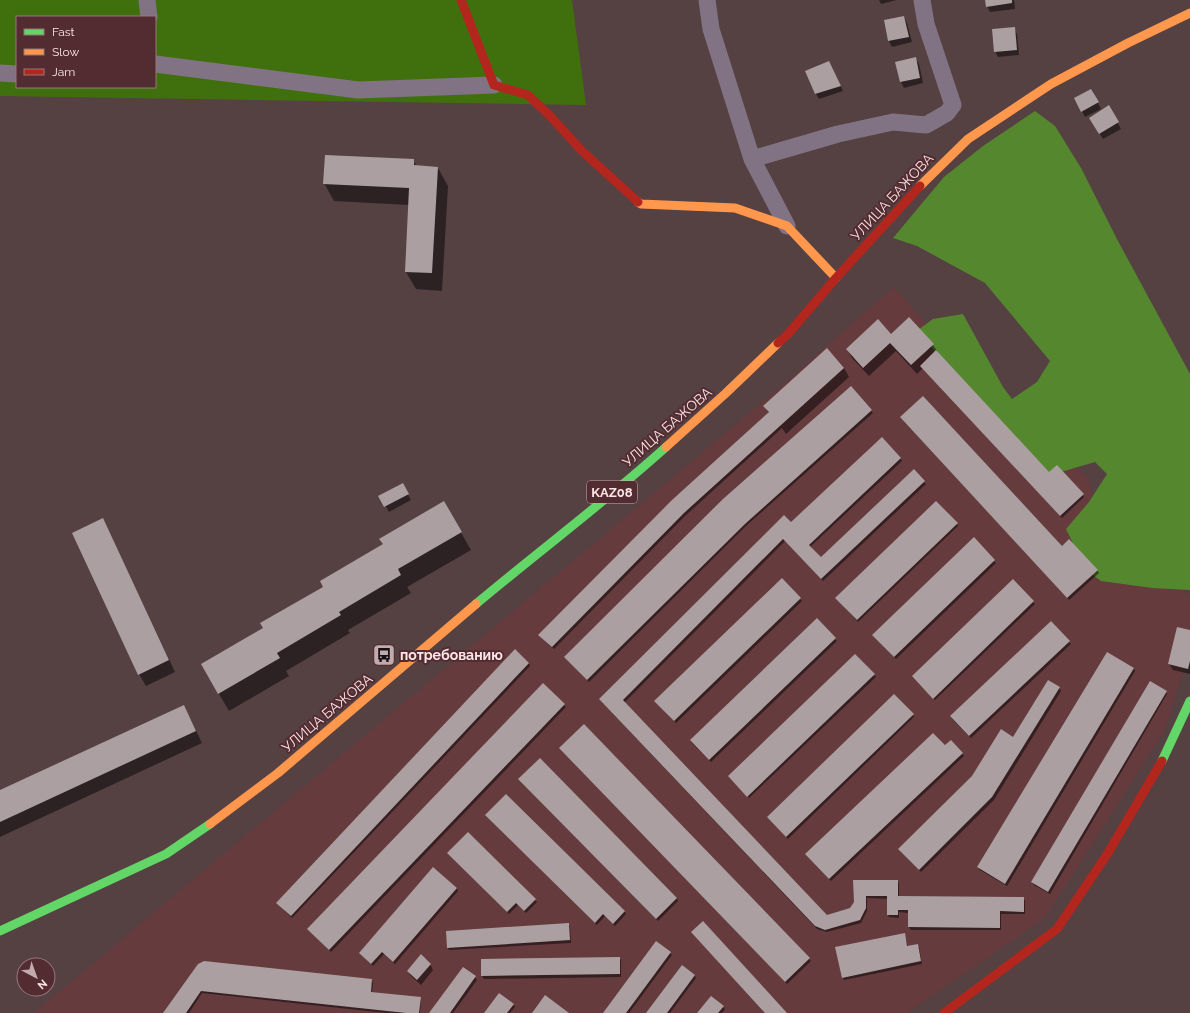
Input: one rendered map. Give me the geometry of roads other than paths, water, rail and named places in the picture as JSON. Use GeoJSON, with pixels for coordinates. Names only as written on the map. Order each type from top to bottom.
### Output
{"type":"FeatureCollection","features":[{"type":"Feature","properties":{"kind":"main road"},"geometry":{"type":"LineString","coordinates":[[461,0],[494,85],[528,95],[551,117],[582,151],[641,204],[735,208],[787,226],[836,278]]}},
{"type":"Feature","properties":{"kind":"main road","name":"УЛИЦА БАЖОВА"},"geometry":{"type":"LineString","coordinates":[[0,931],[166,854],[214,821],[278,773],[509,576],[648,463],[726,393],[788,334],[912,194],[968,139],[1051,84],[1128,43],[1190,13]]}},
{"type":"Feature","properties":{"kind":"main road"},"geometry":{"type":"LineString","coordinates":[[944,1013],[1057,929],[1108,853],[1163,760],[1190,701]]}},
{"type":"Feature","properties":{"kind":"street"},"geometry":{"type":"LineString","coordinates":[[147,0],[149,16]]}},
{"type":"Feature","properties":{"kind":"street"},"geometry":{"type":"LineString","coordinates":[[707,0],[711,29],[752,159],[787,226]]}},
{"type":"Feature","properties":{"kind":"street"},"geometry":{"type":"LineString","coordinates":[[752,159],[838,134],[893,122],[926,125],[947,113],[953,105],[926,24],[922,0]]}},
{"type":"Feature","properties":{"kind":"street"},"geometry":{"type":"LineString","coordinates":[[156,64],[358,90],[494,85]]}},
{"type":"Feature","properties":{"kind":"street"},"geometry":{"type":"LineString","coordinates":[[0,73],[16,74]]}},
{"type":"Feature","properties":{"kind":"place","name":"потребованию"},"geometry":{"type":"Point","coordinates":[384,655]}}]}
